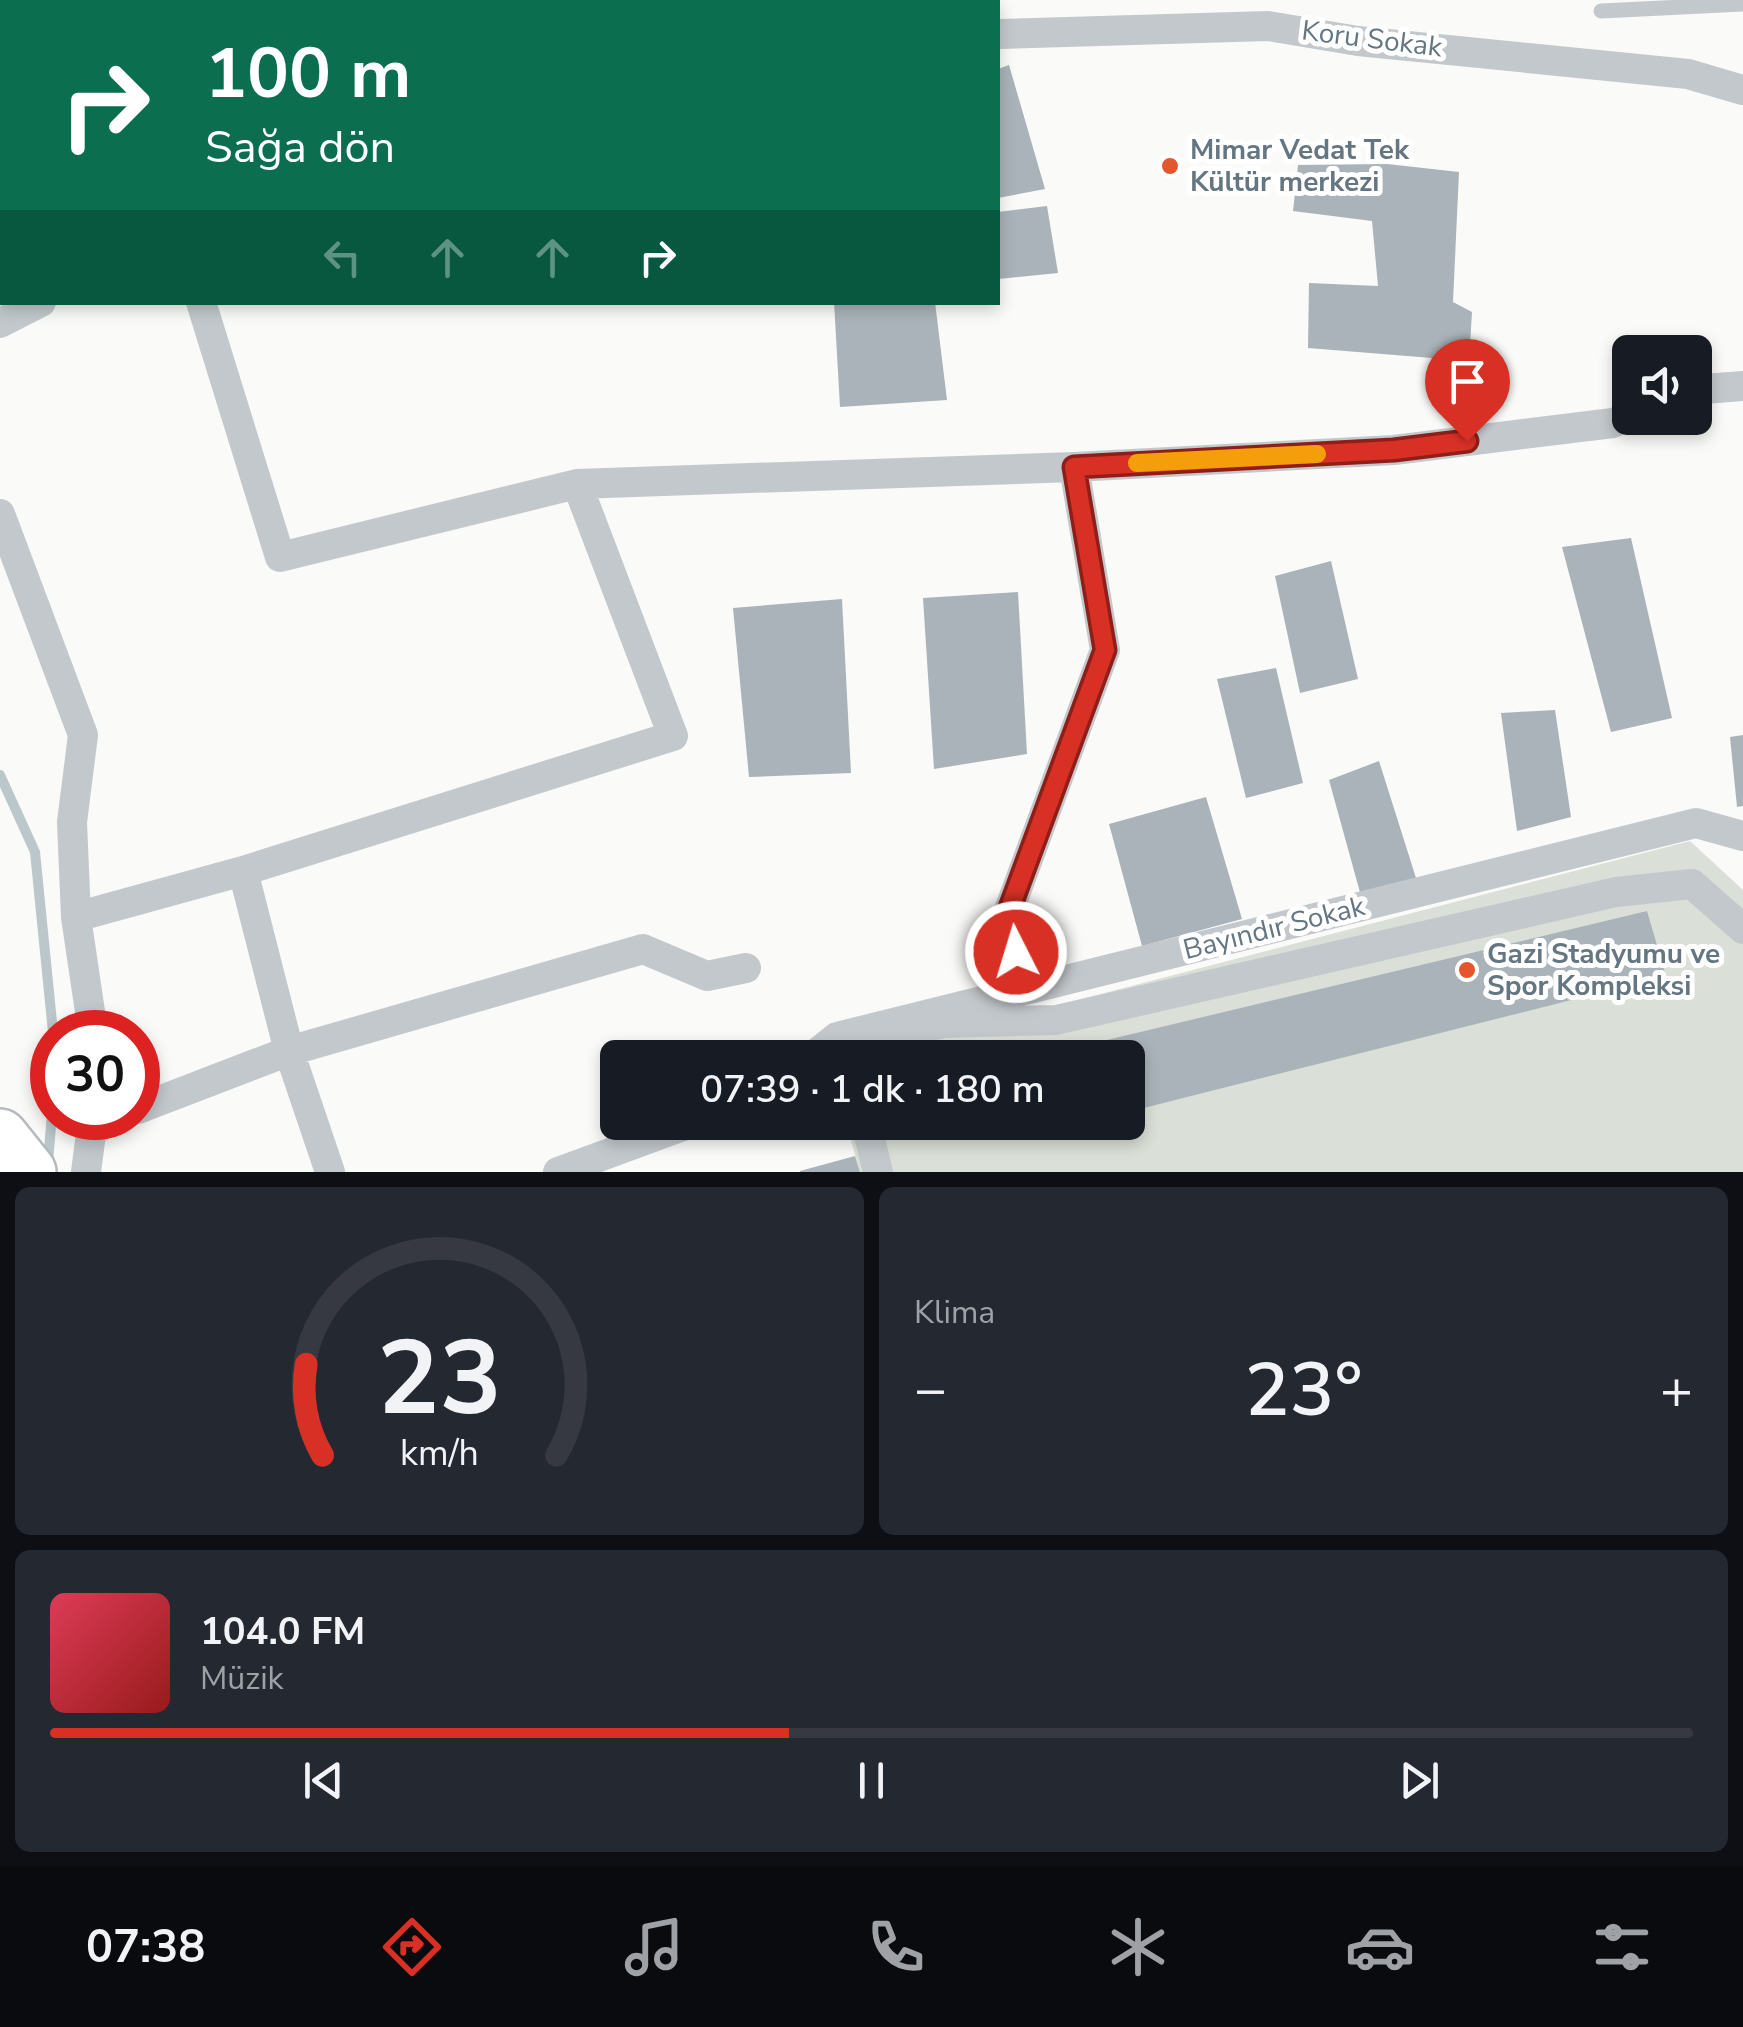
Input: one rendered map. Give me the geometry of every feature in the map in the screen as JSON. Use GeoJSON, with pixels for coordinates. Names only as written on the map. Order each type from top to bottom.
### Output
{"type":"FeatureCollection","features":[{"type":"Feature","properties":{"kind":"highway"},"geometry":{"type":"LineString","coordinates":[[0,1137],[28,1172]]}},
{"type":"Feature","properties":{"kind":"street","name":"Koru Sokak"},"geometry":{"type":"LineString","coordinates":[[1000,34],[1268,26],[1358,41],[1688,74],[1743,90]]}},
{"type":"Feature","properties":{"kind":"street"},"geometry":{"type":"LineString","coordinates":[[0,323],[34,305]]}},
{"type":"Feature","properties":{"kind":"street"},"geometry":{"type":"LineString","coordinates":[[202,305],[280,557],[577,484],[1074,467],[1394,450],[1612,423]]}},
{"type":"Feature","properties":{"kind":"street"},"geometry":{"type":"LineString","coordinates":[[1712,388],[1743,386]]}},
{"type":"Feature","properties":{"kind":"street"},"geometry":{"type":"LineString","coordinates":[[1024,990],[1008,913],[1105,650],[1074,467]]}},
{"type":"Feature","properties":{"kind":"street"},"geometry":{"type":"LineString","coordinates":[[76,916],[243,871],[673,736],[577,484]]}},
{"type":"Feature","properties":{"kind":"street"},"geometry":{"type":"LineString","coordinates":[[0,514],[83,735],[72,822],[76,916],[90,1010]]}},
{"type":"Feature","properties":{"kind":"street","name":"Bayındır Sokak"},"geometry":{"type":"LineString","coordinates":[[833,1040],[1696,823],[1743,836]]}},
{"type":"Feature","properties":{"kind":"street"},"geometry":{"type":"LineString","coordinates":[[243,871],[290,1051],[330,1172]]}},
{"type":"Feature","properties":{"kind":"street"},"geometry":{"type":"LineString","coordinates":[[872,1040],[944,1024],[1056,1020],[1616,892],[1692,884],[1743,929]]}},
{"type":"Feature","properties":{"kind":"street"},"geometry":{"type":"LineString","coordinates":[[160,1101],[290,1051],[642,949],[707,976],[746,968]]}},
{"type":"Feature","properties":{"kind":"street"},"geometry":{"type":"LineString","coordinates":[[86,1172],[95,1140]]}},
{"type":"Feature","properties":{"kind":"street"},"geometry":{"type":"LineString","coordinates":[[558,1172],[645,1140]]}},
{"type":"Feature","properties":{"kind":"street"},"geometry":{"type":"LineString","coordinates":[[870,1140],[878,1172]]}},
{"type":"Feature","properties":{"kind":"lane"},"geometry":{"type":"LineString","coordinates":[[1601,11],[1715,2],[1743,4]]}},
{"type":"Feature","properties":{"kind":"shaded area","name":"Gazi Stadyumu ve Spor Kompleksi"},"geometry":{"type":"Polygon","coordinates":[[[1690,841],[1743,890],[1743,1172],[860,1172],[851,1140],[1145,1140],[1145,1040],[923,1040],[1690,841]]]}},
{"type":"Feature","properties":{"kind":"building"},"geometry":{"type":"Polygon","coordinates":[[[1009,65],[1045,189],[1000,198],[1000,68],[1009,65]]]}},
{"type":"Feature","properties":{"kind":"building"},"geometry":{"type":"Polygon","coordinates":[[[1387,164],[1459,172],[1453,302],[1472,312],[1469,361],[1308,348],[1309,283],[1378,286],[1372,221],[1293,211],[1298,165],[1387,164]]]}},
{"type":"Feature","properties":{"kind":"building"},"geometry":{"type":"Polygon","coordinates":[[[1047,206],[1058,273],[1000,279],[1000,212],[1047,206]]]}},
{"type":"Feature","properties":{"kind":"building"},"geometry":{"type":"Polygon","coordinates":[[[834,305],[935,305],[947,400],[840,407],[834,305]]]}},
{"type":"Feature","properties":{"kind":"building"},"geometry":{"type":"Polygon","coordinates":[[[1631,538],[1672,718],[1611,732],[1562,547],[1631,538]]]}},
{"type":"Feature","properties":{"kind":"building"},"geometry":{"type":"Polygon","coordinates":[[[1331,561],[1358,679],[1300,693],[1275,576],[1331,561]]]}},
{"type":"Feature","properties":{"kind":"building"},"geometry":{"type":"Polygon","coordinates":[[[1018,592],[1027,754],[934,769],[923,598],[1018,592]]]}},
{"type":"Feature","properties":{"kind":"building"},"geometry":{"type":"Polygon","coordinates":[[[842,599],[851,773],[749,777],[733,608],[842,599]]]}},
{"type":"Feature","properties":{"kind":"building"},"geometry":{"type":"Polygon","coordinates":[[[1276,668],[1303,783],[1246,798],[1217,679],[1276,668]]]}},
{"type":"Feature","properties":{"kind":"building"},"geometry":{"type":"Polygon","coordinates":[[[1555,710],[1571,817],[1517,831],[1501,713],[1555,710]]]}},
{"type":"Feature","properties":{"kind":"building"},"geometry":{"type":"Polygon","coordinates":[[[1743,735],[1743,806],[1737,807],[1730,737],[1743,735]]]}},
{"type":"Feature","properties":{"kind":"building"},"geometry":{"type":"Polygon","coordinates":[[[1379,761],[1416,878],[1361,896],[1329,780],[1379,761]]]}},
{"type":"Feature","properties":{"kind":"building"},"geometry":{"type":"Polygon","coordinates":[[[1206,797],[1242,919],[1142,946],[1109,824],[1206,797]]]}},
{"type":"Feature","properties":{"kind":"building"},"geometry":{"type":"Polygon","coordinates":[[[1647,911],[1666,976],[1145,1108],[1145,1040],[1107,1040],[1647,911]]]}},
{"type":"Feature","properties":{"kind":"building"},"geometry":{"type":"Polygon","coordinates":[[[855,1156],[860,1172],[800,1172],[800,1171],[855,1156]]]}},
{"type":"Feature","properties":{"kind":"waterway"},"geometry":{"type":"LineString","coordinates":[[0,775],[35,852],[51,1010]]}},
{"type":"Feature","properties":{"kind":"waterway"},"geometry":{"type":"LineString","coordinates":[[48,1163],[50,1140]]}},
{"type":"Feature","properties":{"kind":"slow traffic"},"geometry":{"type":"LineString","coordinates":[[1137,463],[1317,454]]}},
{"type":"Feature","properties":{"kind":"place","name":"Mimar Vedat Tek Kültür merkezi"},"geometry":{"type":"Point","coordinates":[1170,166]}},
{"type":"Feature","properties":{"kind":"place","name":"Gazi Stadyumu ve Spor Kompleksi"},"geometry":{"type":"Point","coordinates":[1467,970]}},
{"type":"Feature","properties":{"kind":"route"},"geometry":{"type":"LineString","coordinates":[[1016,952],[1008,913],[1105,650],[1074,467],[1394,450],[1467,441]]}}]}
